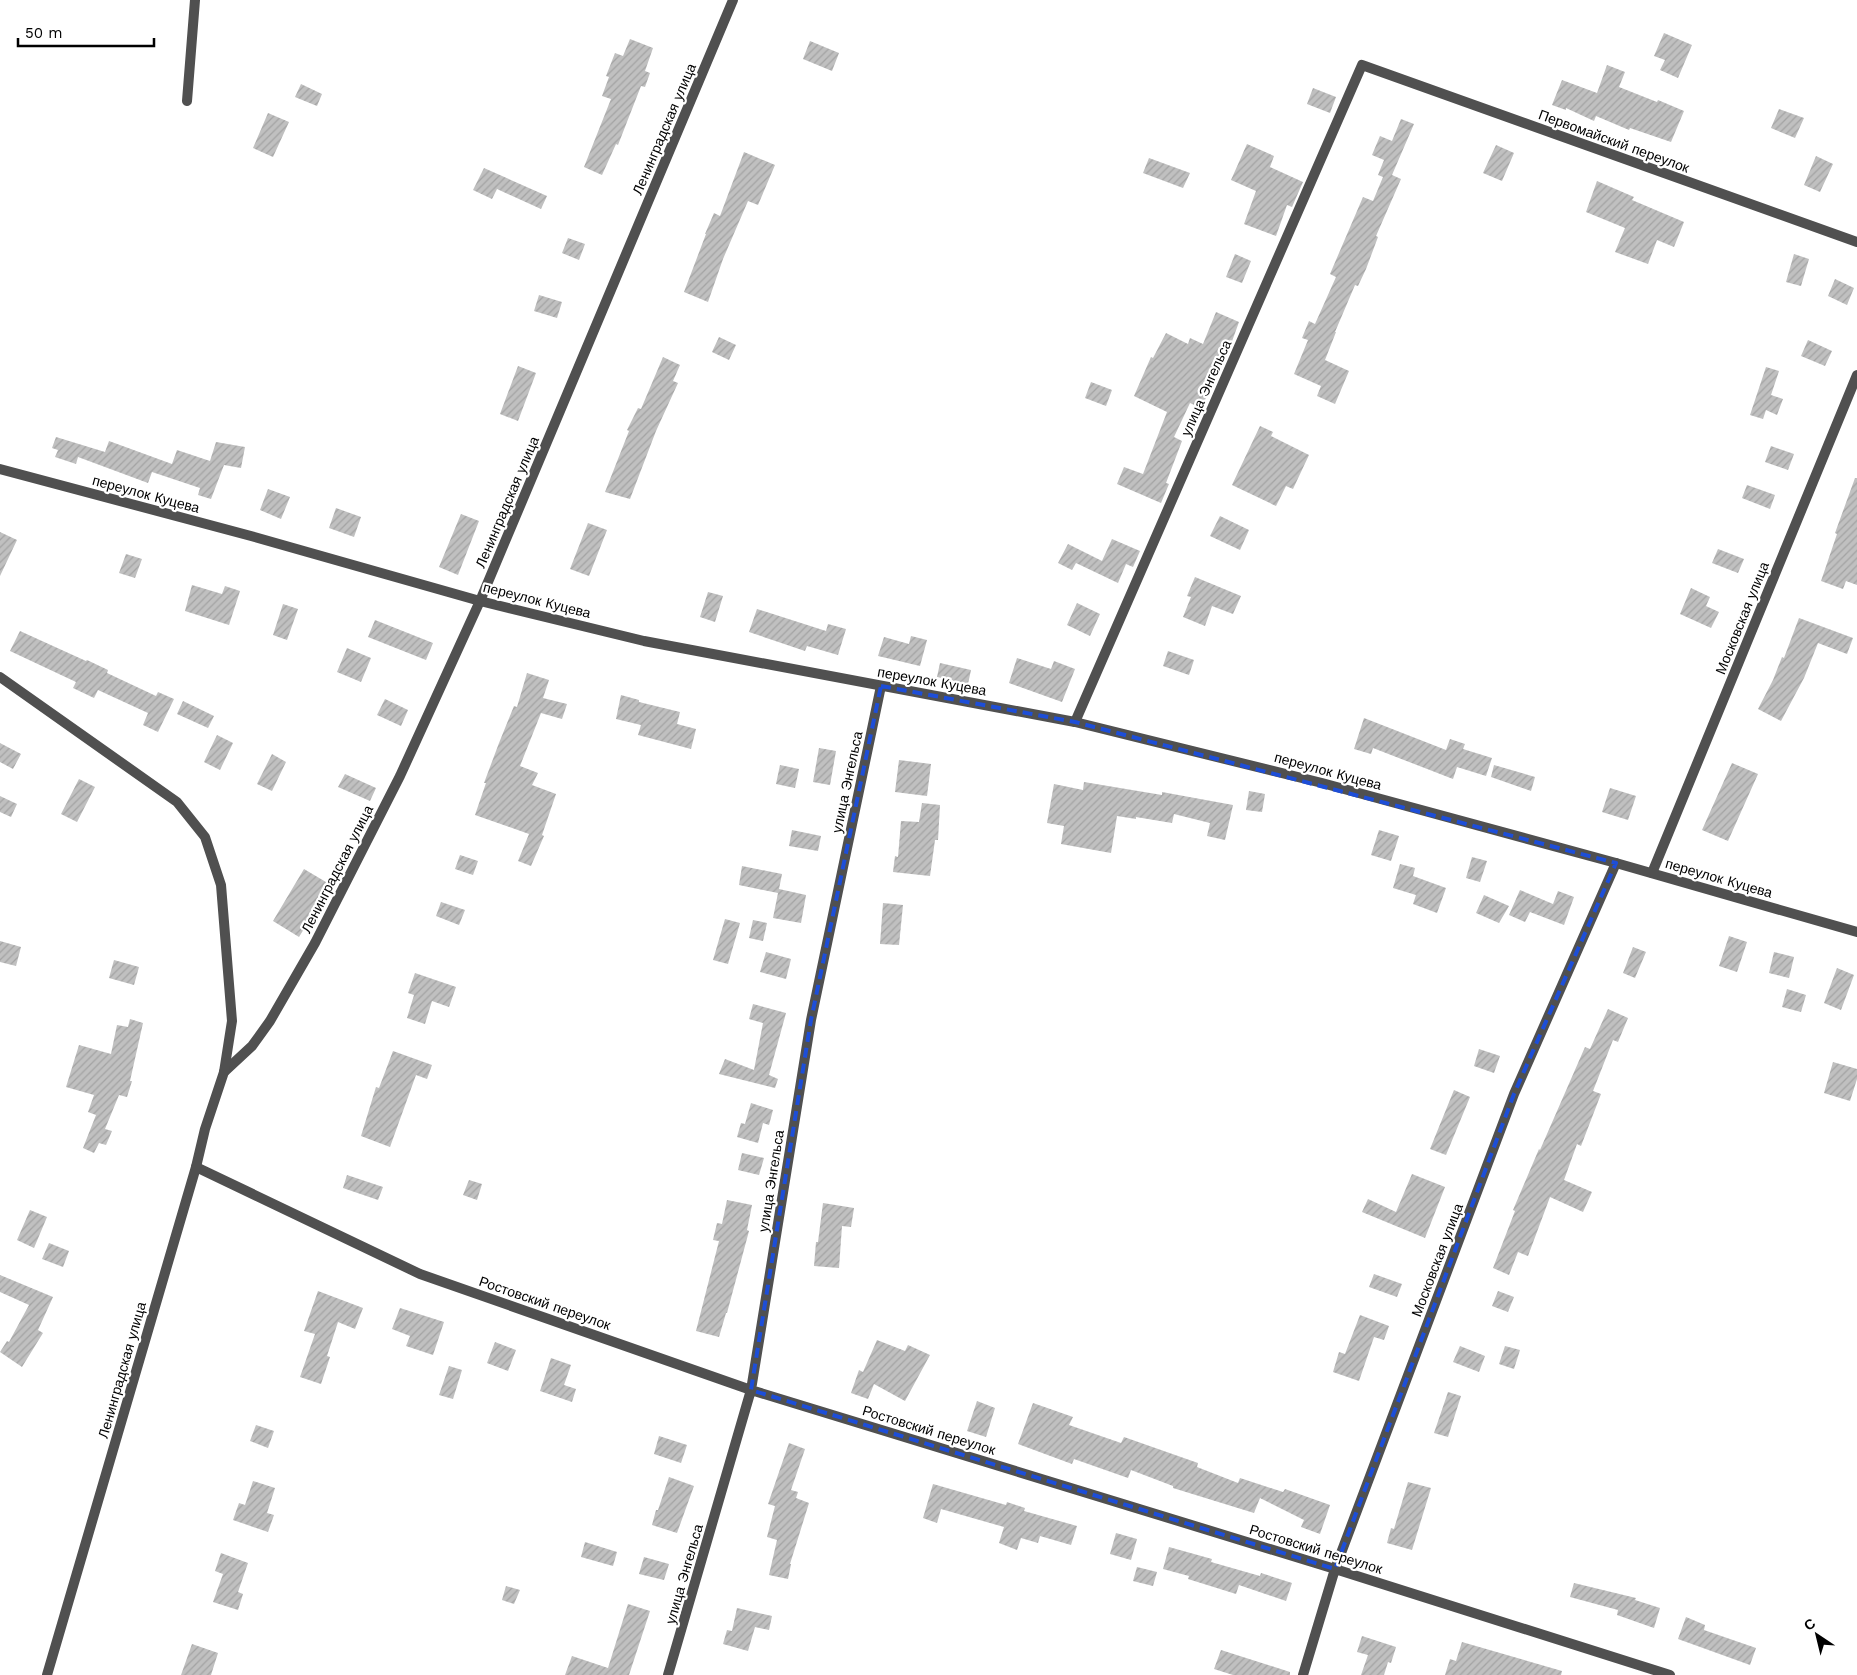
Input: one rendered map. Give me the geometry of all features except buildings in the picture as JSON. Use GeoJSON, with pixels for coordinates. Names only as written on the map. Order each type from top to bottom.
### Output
{"type":"FeatureCollection","features":[{"type":"Feature","properties":{"kind":"street"},"geometry":{"type":"LineString","coordinates":[[187,101],[195,0]]}},
{"type":"Feature","properties":{"kind":"street","name":"Ленинградская улица"},"geometry":{"type":"LineString","coordinates":[[224,1072],[252,1046],[270,1022],[315,943],[400,776],[480,601],[733,0]]}},
{"type":"Feature","properties":{"kind":"street","name":"Первомайский переулок"},"geometry":{"type":"LineString","coordinates":[[1362,65],[1857,242]]}},
{"type":"Feature","properties":{"kind":"street","name":"улица Энгельса"},"geometry":{"type":"LineString","coordinates":[[1075,722],[1362,65]]}},
{"type":"Feature","properties":{"kind":"street","name":"Московская улица"},"geometry":{"type":"LineString","coordinates":[[1652,873],[1857,374]]}},
{"type":"Feature","properties":{"kind":"street","name":"переулок Куцева"},"geometry":{"type":"LineString","coordinates":[[0,469],[251,536],[480,601],[644,641],[1075,722],[1322,784],[1616,862],[1857,932]]}},
{"type":"Feature","properties":{"kind":"street","name":"Ленинградская улица"},"geometry":{"type":"LineString","coordinates":[[0,677],[177,802],[205,837],[221,885],[232,1021],[224,1072],[204,1129],[196,1166],[47,1675]]}},
{"type":"Feature","properties":{"kind":"street","name":"улица Энгельса"},"geometry":{"type":"LineString","coordinates":[[668,1675],[751,1390],[811,1020],[881,686]]}},
{"type":"Feature","properties":{"kind":"street","name":"Московская улица"},"geometry":{"type":"LineString","coordinates":[[1303,1675],[1335,1569],[1514,1094],[1616,862]]}},
{"type":"Feature","properties":{"kind":"street","name":"Ростовский переулок"},"geometry":{"type":"LineString","coordinates":[[196,1166],[420,1274],[751,1390],[1335,1569],[1640,1670],[1670,1675]]}},
{"type":"Feature","properties":{"kind":"highlighted area"},"geometry":{"type":"Polygon","coordinates":[[[881,686],[1075,722],[1616,863],[1514,1094],[1335,1569],[751,1390],[811,1020],[881,686]]]}}]}
